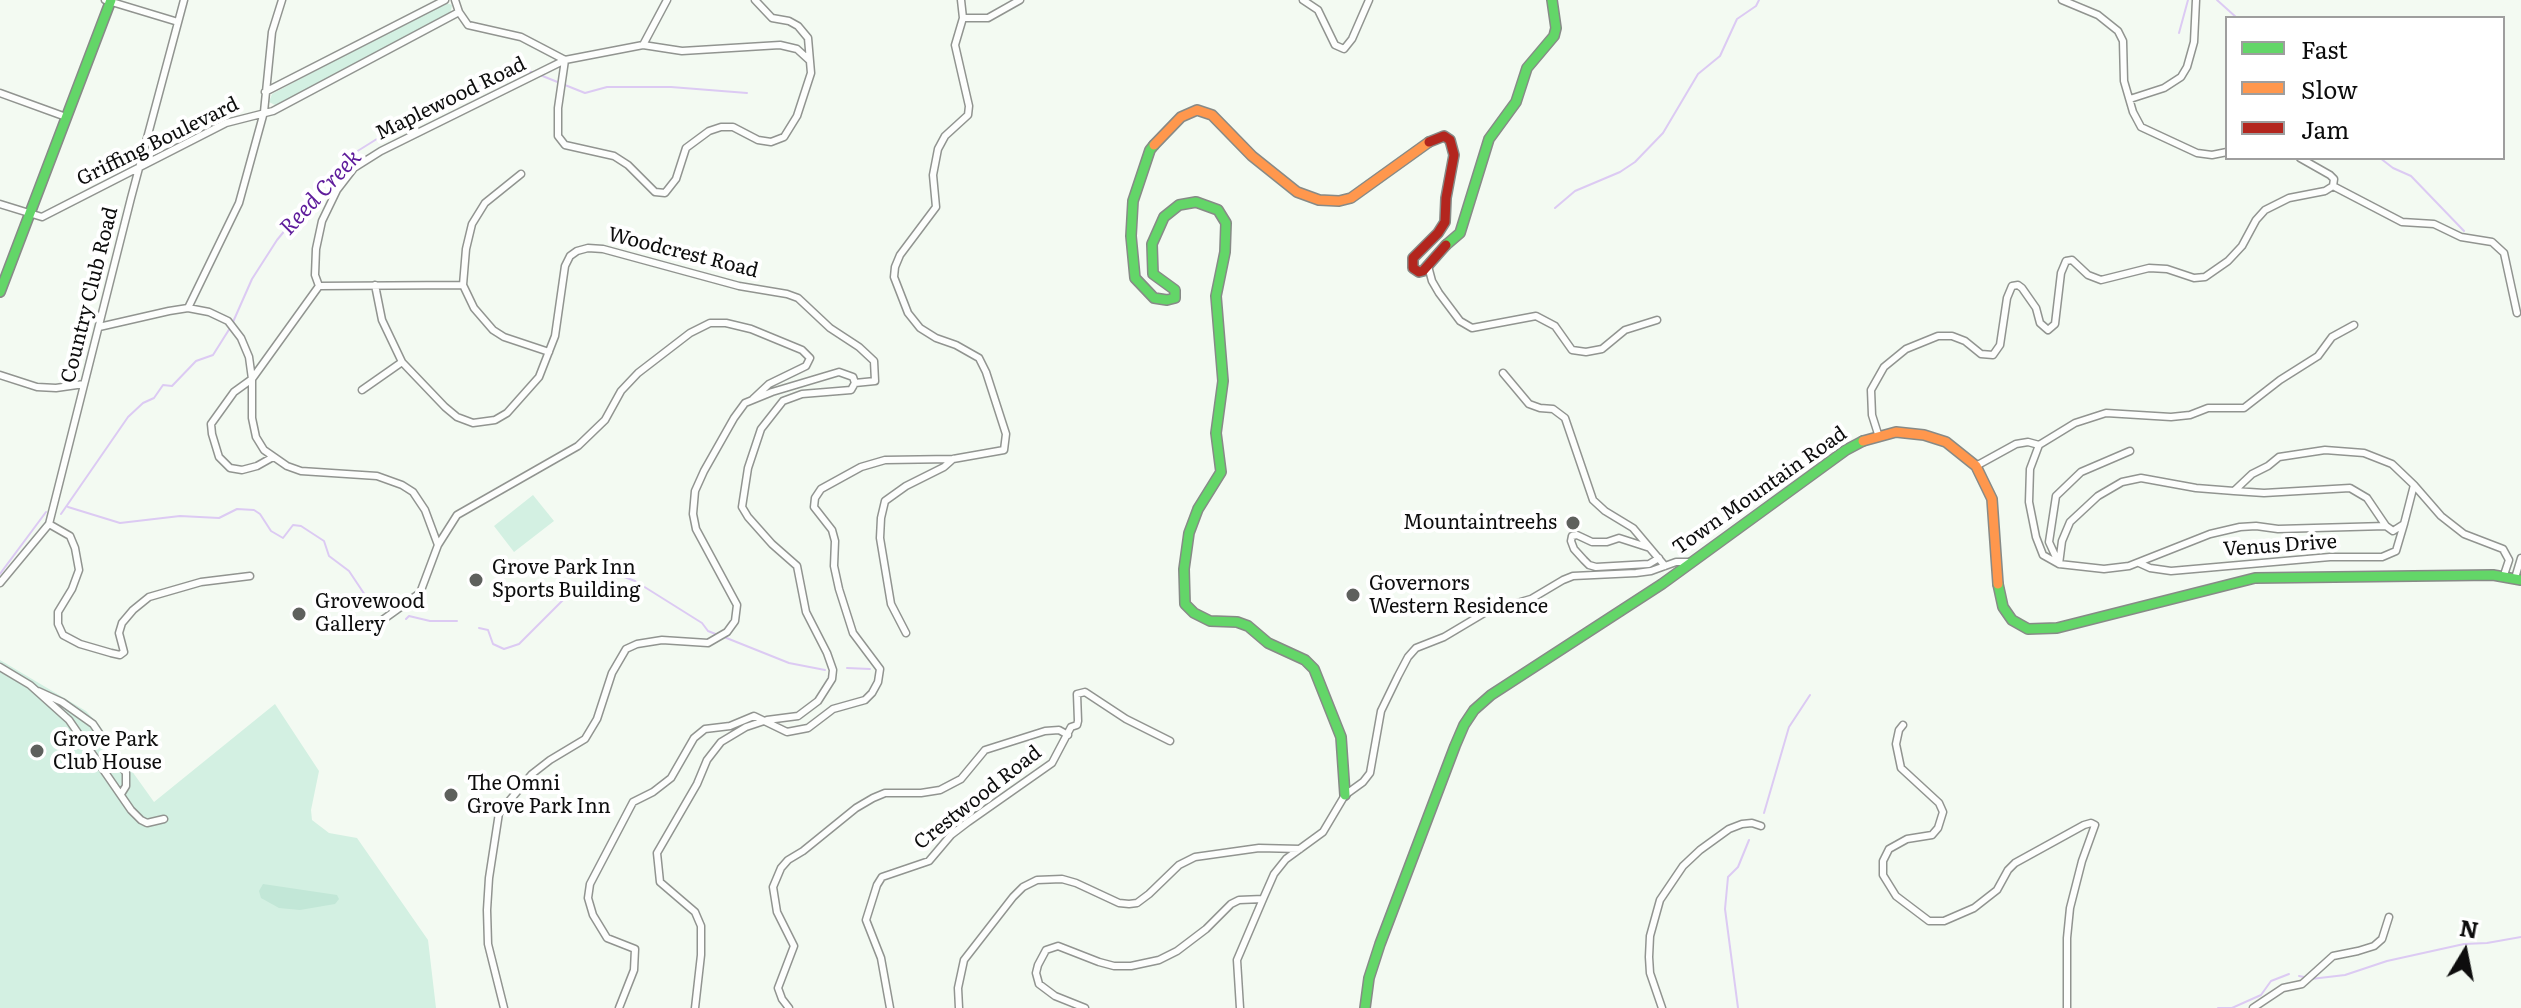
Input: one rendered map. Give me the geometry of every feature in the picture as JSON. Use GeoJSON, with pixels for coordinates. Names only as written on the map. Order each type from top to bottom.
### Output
{"type":"FeatureCollection","features":[{"type":"Feature","properties":{"kind":"street","name":"Country Club Road"},"geometry":{"type":"LineString","coordinates":[[0,583],[49,524],[184,0]]}},
{"type":"Feature","properties":{"kind":"street"},"geometry":{"type":"LineString","coordinates":[[188,308],[239,203],[264,112],[272,32],[282,0]]}},
{"type":"Feature","properties":{"kind":"street","name":"Griffing Boulevard"},"geometry":{"type":"LineString","coordinates":[[265,92],[445,0]]}},
{"type":"Feature","properties":{"kind":"street"},"geometry":{"type":"LineString","coordinates":[[455,0],[468,25],[521,37],[565,60],[558,108],[558,136],[565,145],[614,156],[661,194],[668,191],[676,179],[686,148],[709,131],[733,127],[758,140],[771,142],[784,137],[790,130],[803,102],[811,73],[808,38],[798,26],[772,18],[755,0]]}},
{"type":"Feature","properties":{"kind":"street"},"geometry":{"type":"LineString","coordinates":[[643,45],[667,0]]}},
{"type":"Feature","properties":{"kind":"street"},"geometry":{"type":"LineString","coordinates":[[619,1008],[634,970],[635,949],[607,938],[593,915],[588,898],[590,884],[633,802],[671,778],[694,738],[705,729],[730,726],[754,716],[787,732],[808,728],[833,709],[865,700],[878,682],[880,669],[853,633],[839,589],[832,530],[814,507],[821,489],[861,467],[885,460],[953,459],[1004,450],[1006,434],[979,358],[920,328],[908,313],[894,277],[900,255],[936,207],[933,175],[938,149],[945,136],[968,115],[969,106],[955,45],[963,18],[961,0]]}},
{"type":"Feature","properties":{"kind":"street"},"geometry":{"type":"LineString","coordinates":[[1002,0],[1003,10]]}},
{"type":"Feature","properties":{"kind":"street"},"geometry":{"type":"LineString","coordinates":[[963,18],[983,19],[1020,0]]}},
{"type":"Feature","properties":{"kind":"street"},"geometry":{"type":"LineString","coordinates":[[1303,0],[1318,10],[1335,45],[1344,49],[1352,39],[1369,0]]}},
{"type":"Feature","properties":{"kind":"street"},"geometry":{"type":"LineString","coordinates":[[1345,795],[1341,737],[1314,669],[1305,660],[1268,643],[1248,626],[1237,622],[1210,621],[1185,604],[1184,569],[1189,533],[1198,509],[1221,472],[1216,433],[1223,381],[1216,296],[1225,252],[1226,223],[1218,210],[1196,202],[1179,205],[1164,217],[1152,244],[1153,274],[1175,290],[1175,298],[1154,298],[1135,278],[1131,236],[1133,201],[1150,150],[1181,117],[1197,110],[1212,115],[1252,156],[1297,192],[1319,200],[1351,198],[1432,140],[1444,136],[1450,140],[1454,155],[1445,222],[1412,261],[1413,268],[1423,271],[1437,253],[1460,233],[1489,139],[1516,102],[1527,68],[1554,36],[1556,28],[1552,0]]}},
{"type":"Feature","properties":{"kind":"street"},"geometry":{"type":"LineString","coordinates":[[2062,0],[2098,15],[2118,31],[2123,41],[2124,81],[2136,121],[2148,132],[2197,153],[2225,152]]}},
{"type":"Feature","properties":{"kind":"street"},"geometry":{"type":"LineString","coordinates":[[2130,99],[2164,88],[2181,77],[2192,57],[2196,0]]}},
{"type":"Feature","properties":{"kind":"street"},"geometry":{"type":"LineString","coordinates":[[0,292],[109,1],[178,22]]}},
{"type":"Feature","properties":{"kind":"street","name":"Griffing Boulevard"},"geometry":{"type":"LineString","coordinates":[[29,215],[42,217],[226,123],[273,111],[459,12]]}},
{"type":"Feature","properties":{"kind":"street","name":"Maplewood Road"},"geometry":{"type":"LineString","coordinates":[[319,286],[315,275],[316,249],[322,221],[337,190],[354,168],[381,151],[565,60],[643,45],[682,51],[780,45],[797,49],[809,60]]}},
{"type":"Feature","properties":{"kind":"street"},"geometry":{"type":"LineString","coordinates":[[0,93],[66,117]]}},
{"type":"Feature","properties":{"kind":"street"},"geometry":{"type":"LineString","coordinates":[[1878,434],[1872,415],[1871,390],[1884,367],[1906,349],[1938,336],[1952,336],[1965,341],[1981,354],[1993,355],[2000,345],[2007,298],[2012,286],[2018,285],[2036,308],[2040,323],[2048,330],[2055,324],[2061,273],[2066,261],[2072,260],[2088,275],[2101,280],[2149,268],[2167,269],[2194,278],[2205,277],[2228,261],[2242,246],[2265,210],[2289,198],[2325,191],[2333,186],[2334,179],[2330,175],[2304,160]]}},
{"type":"Feature","properties":{"kind":"street"},"geometry":{"type":"LineString","coordinates":[[521,174],[495,194],[472,224],[463,285],[474,308],[493,330],[504,337],[549,352]]}},
{"type":"Feature","properties":{"kind":"street"},"geometry":{"type":"LineString","coordinates":[[2333,186],[2402,222],[2434,224],[2461,237],[2492,242],[2504,253],[2517,313]]}},
{"type":"Feature","properties":{"kind":"street"},"geometry":{"type":"LineString","coordinates":[[0,204],[29,215]]}},
{"type":"Feature","properties":{"kind":"street","name":"Woodcrest Road"},"geometry":{"type":"LineString","coordinates":[[375,285],[382,320],[402,362],[457,417],[473,423],[495,420],[518,403],[539,377],[559,318],[565,266],[570,256],[588,248],[603,249],[739,286],[798,298],[830,328],[874,361],[875,381],[855,383]]}},
{"type":"Feature","properties":{"kind":"street"},"geometry":{"type":"LineString","coordinates":[[1428,266],[1433,285],[1460,321],[1472,328],[1536,316],[1555,326],[1572,350],[1591,352],[1602,349],[1625,330],[1657,320]]}},
{"type":"Feature","properties":{"kind":"street"},"geometry":{"type":"LineString","coordinates":[[273,457],[242,470],[230,468],[219,457],[211,424],[234,392],[252,379],[319,286],[463,285]]}},
{"type":"Feature","properties":{"kind":"street"},"geometry":{"type":"LineString","coordinates":[[99,327],[188,308],[209,312],[228,321],[235,327],[249,357],[252,418],[256,437],[264,450],[287,466],[301,471],[377,476],[402,485],[413,492],[425,510],[438,545]]}},
{"type":"Feature","properties":{"kind":"street"},"geometry":{"type":"LineString","coordinates":[[377,624],[420,593],[438,545],[457,515],[578,446],[605,420],[621,391],[638,373],[690,333],[710,323],[726,323],[751,329],[802,350],[810,358],[806,366],[769,384],[750,401]]}},
{"type":"Feature","properties":{"kind":"street"},"geometry":{"type":"LineString","coordinates":[[2354,325],[2332,337],[2318,356],[2244,408],[2208,408],[2190,415],[2171,417],[2106,413],[2075,423],[2039,445],[2030,469],[2029,502],[2043,555],[2059,564],[2104,569],[2138,563],[2210,534],[2240,527],[2386,526]]}},
{"type":"Feature","properties":{"kind":"street"},"geometry":{"type":"LineString","coordinates":[[362,390],[402,362]]}},
{"type":"Feature","properties":{"kind":"street"},"geometry":{"type":"LineString","coordinates":[[504,1008],[488,944],[487,910],[496,822],[507,803],[532,774],[585,739],[597,719],[612,673],[626,649],[662,640],[708,643],[727,632],[735,621],[737,605],[696,529],[693,514],[695,491],[745,403],[839,372],[853,377],[855,383],[851,390],[802,394],[783,401],[761,429],[748,468],[742,507],[772,544],[797,566],[806,612],[827,653],[833,670],[832,679],[818,701],[798,716],[767,720],[746,727],[721,742],[707,760],[687,803],[657,853],[660,882],[695,912],[701,926],[695,1008]]}},
{"type":"Feature","properties":{"kind":"street"},"geometry":{"type":"LineString","coordinates":[[1503,373],[1529,404],[1553,409],[1565,418],[1593,500],[1633,528],[1665,566]]}},
{"type":"Feature","properties":{"kind":"street"},"geometry":{"type":"LineString","coordinates":[[0,375],[37,387],[84,384]]}},
{"type":"Feature","properties":{"kind":"street","name":"Town Mountain Road"},"geometry":{"type":"LineString","coordinates":[[1365,1008],[1369,978],[1380,944],[1469,716],[1491,695],[1625,609],[1846,450],[1878,434],[1911,432],[1934,437],[1957,449],[1976,466],[1992,499],[1998,585],[2003,607],[2012,620],[2028,629],[2057,628],[2255,578],[2504,575],[2518,579]]}},
{"type":"Feature","properties":{"kind":"street"},"geometry":{"type":"LineString","coordinates":[[1976,466],[2016,444],[2028,442],[2039,445]]}},
{"type":"Feature","properties":{"kind":"street"},"geometry":{"type":"LineString","coordinates":[[2234,491],[2252,474],[2279,457],[2325,450],[2364,453],[2392,464],[2441,516],[2464,534],[2503,549],[2509,560],[2504,575]]}},
{"type":"Feature","properties":{"kind":"street"},"geometry":{"type":"LineString","coordinates":[[2059,564],[2049,542],[2056,496],[2081,472],[2130,451]]}},
{"type":"Feature","properties":{"kind":"street"},"geometry":{"type":"LineString","coordinates":[[906,633],[891,604],[880,538],[885,501],[953,459]]}},
{"type":"Feature","properties":{"kind":"street"},"geometry":{"type":"LineString","coordinates":[[2059,564],[2062,541],[2070,522],[2098,496],[2122,482],[2141,478],[2196,488],[2264,493],[2350,488],[2367,498],[2386,526],[2393,531],[2404,524],[2414,485]]}},
{"type":"Feature","properties":{"kind":"street"},"geometry":{"type":"LineString","coordinates":[[49,524],[70,536],[79,570],[58,612],[58,624],[63,635],[80,644],[111,653],[120,655],[124,652],[119,633],[122,623],[149,597],[201,582],[250,576]]}},
{"type":"Feature","properties":{"kind":"street","name":"Venus Drive"},"geometry":{"type":"LineString","coordinates":[[2138,563],[2171,571],[2330,557],[2382,557],[2396,551],[2404,524]]}},
{"type":"Feature","properties":{"kind":"street"},"geometry":{"type":"LineString","coordinates":[[1650,548],[1619,538],[1592,542],[1577,535],[1572,536],[1571,541],[1584,560],[1596,567],[1649,564],[1659,558]]}},
{"type":"Feature","properties":{"kind":"street"},"geometry":{"type":"LineString","coordinates":[[2518,579],[2521,558]]}},
{"type":"Feature","properties":{"kind":"street"},"geometry":{"type":"LineString","coordinates":[[1240,1008],[1237,960],[1274,874],[1286,859],[1323,832],[1345,795],[1370,773],[1381,711],[1408,657],[1416,648],[1444,637],[1486,612],[1531,599],[1573,576],[1636,573],[1691,562]]}},
{"type":"Feature","properties":{"kind":"street"},"geometry":{"type":"LineString","coordinates":[[0,667],[35,690],[69,720],[141,820],[147,823],[164,819]]}},
{"type":"Feature","properties":{"kind":"street"},"geometry":{"type":"LineString","coordinates":[[35,690],[62,702],[93,724],[126,773],[126,786],[121,794]]}},
{"type":"Feature","properties":{"kind":"street","name":"Crestwood Road"},"geometry":{"type":"LineString","coordinates":[[890,1008],[881,958],[866,920],[882,877],[929,861],[951,835],[1052,763],[1071,727],[1077,725],[1077,694],[1085,692],[1106,707],[1170,741]]}},
{"type":"Feature","properties":{"kind":"street"},"geometry":{"type":"LineString","coordinates":[[1903,725],[1896,740],[1901,768],[1939,803],[1943,812],[1932,835],[1907,839],[1889,849],[1883,861],[1883,875],[1896,896],[1929,921],[1944,921],[1974,908],[1997,890],[2015,863],[2084,825],[2095,825],[2070,908],[2067,1008]]}},
{"type":"Feature","properties":{"kind":"street"},"geometry":{"type":"LineString","coordinates":[[789,1008],[778,988],[794,946],[777,912],[773,887],[788,860],[873,798],[885,793],[940,790],[961,779],[985,750],[1045,731],[1059,730],[1068,735]]}},
{"type":"Feature","properties":{"kind":"street"},"geometry":{"type":"LineString","coordinates":[[1662,1008],[1650,973],[1649,957],[1650,936],[1660,900],[1683,866],[1700,850],[1729,829],[1752,823],[1761,826]]}},
{"type":"Feature","properties":{"kind":"street"},"geometry":{"type":"LineString","coordinates":[[959,1008],[958,988],[964,960],[1013,897],[1037,880],[1062,879],[1119,903],[1129,904],[1137,903],[1179,865],[1195,857],[1259,848],[1300,849]]}},
{"type":"Feature","properties":{"kind":"street"},"geometry":{"type":"LineString","coordinates":[[1085,1008],[1055,996],[1039,984],[1036,973],[1046,950],[1058,946],[1114,966],[1159,960],[1206,929],[1231,904],[1239,900],[1263,899]]}},
{"type":"Feature","properties":{"kind":"street"},"geometry":{"type":"LineString","coordinates":[[2253,1008],[2283,988],[2302,984],[2333,956],[2374,946],[2382,939],[2389,917]]}},
{"type":"Feature","properties":{"kind":"green space"},"geometry":{"type":"Polygon","coordinates":[[[443,2],[452,5],[450,15],[277,106],[269,102],[272,94],[443,2]]]}},
{"type":"Feature","properties":{"kind":"green space"},"geometry":{"type":"Polygon","coordinates":[[[533,495],[554,521],[514,552],[494,526],[533,495]]]}},
{"type":"Feature","properties":{"kind":"green space"},"geometry":{"type":"Polygon","coordinates":[[[0,660],[86,711],[154,802],[275,704],[319,771],[311,810],[312,820],[329,833],[357,838],[428,940],[436,1008],[0,1008],[0,660]]]}},
{"type":"Feature","properties":{"kind":"green space"},"geometry":{"type":"Polygon","coordinates":[[[263,884],[337,895],[339,899],[335,904],[300,910],[279,908],[261,898],[259,891],[263,884]]]}},
{"type":"Feature","properties":{"kind":"waterway"},"geometry":{"type":"LineString","coordinates":[[1555,208],[1575,191],[1620,172],[1635,162],[1663,133],[1698,74],[1720,56],[1737,19],[1756,6],[1759,0]]}},
{"type":"Feature","properties":{"kind":"waterway"},"geometry":{"type":"LineString","coordinates":[[2179,33],[2188,0]]}},
{"type":"Feature","properties":{"kind":"waterway"},"geometry":{"type":"LineString","coordinates":[[2217,0],[2235,16]]}},
{"type":"Feature","properties":{"kind":"waterway","name":"Reed Creek"},"geometry":{"type":"LineString","coordinates":[[233,322],[252,279],[277,240],[327,179],[356,152],[412,117],[429,112],[495,76],[523,69],[534,73]]}},
{"type":"Feature","properties":{"kind":"waterway","name":"Reed Creek"},"geometry":{"type":"LineString","coordinates":[[540,75],[585,93],[607,87],[671,87],[747,93]]}},
{"type":"Feature","properties":{"kind":"waterway"},"geometry":{"type":"LineString","coordinates":[[2383,160],[2411,176],[2464,231]]}},
{"type":"Feature","properties":{"kind":"waterway","name":"Reed Creek"},"geometry":{"type":"LineString","coordinates":[[61,514],[128,417],[143,403],[154,398],[163,385],[172,386],[196,361],[213,355],[230,328]]}},
{"type":"Feature","properties":{"kind":"waterway"},"geometry":{"type":"LineString","coordinates":[[68,507],[120,523],[180,516],[219,518],[237,509],[254,510],[271,531],[283,538],[293,525],[301,526],[324,541],[329,556],[349,571],[373,607],[384,609]]}},
{"type":"Feature","properties":{"kind":"waterway","name":"Reed Creek"},"geometry":{"type":"LineString","coordinates":[[0,574],[46,512]]}},
{"type":"Feature","properties":{"kind":"waterway"},"geometry":{"type":"LineString","coordinates":[[479,628],[488,630],[493,644],[504,649],[519,644],[563,600],[599,572],[635,581],[718,635]]}},
{"type":"Feature","properties":{"kind":"waterway"},"geometry":{"type":"LineString","coordinates":[[406,619],[409,616],[430,621],[457,621]]}},
{"type":"Feature","properties":{"kind":"waterway"},"geometry":{"type":"LineString","coordinates":[[724,637],[789,663],[825,670]]}},
{"type":"Feature","properties":{"kind":"waterway"},"geometry":{"type":"LineString","coordinates":[[847,668],[870,669]]}},
{"type":"Feature","properties":{"kind":"waterway"},"geometry":{"type":"LineString","coordinates":[[1764,813],[1789,727],[1810,695]]}},
{"type":"Feature","properties":{"kind":"waterway"},"geometry":{"type":"LineString","coordinates":[[1738,1008],[1725,909],[1728,877],[1738,867],[1749,840]]}},
{"type":"Feature","properties":{"kind":"waterway"},"geometry":{"type":"LineString","coordinates":[[2311,979],[2345,975],[2387,961],[2464,944],[2521,937]]}},
{"type":"Feature","properties":{"kind":"waterway"},"geometry":{"type":"LineString","coordinates":[[2218,1008],[2232,1008],[2261,995],[2271,981],[2289,974]]}},
{"type":"Feature","properties":{"kind":"waterway"},"geometry":{"type":"LineString","coordinates":[[2299,976],[2304,977]]}},
{"type":"Feature","properties":{"kind":"traffic: fast"},"geometry":{"type":"LineString","coordinates":[[0,292],[111,0]]}},
{"type":"Feature","properties":{"kind":"traffic: fast"},"geometry":{"type":"LineString","coordinates":[[1446,245],[1460,233],[1489,139],[1516,102],[1527,68],[1554,36],[1556,28],[1552,0]]}},
{"type":"Feature","properties":{"kind":"traffic: fast"},"geometry":{"type":"LineString","coordinates":[[1154,145],[1133,201],[1131,236],[1135,278],[1154,298],[1175,298],[1175,290],[1153,274],[1152,244],[1164,217],[1179,205],[1196,202],[1218,210],[1226,223],[1225,252],[1216,296],[1223,381],[1216,433],[1221,472],[1198,509],[1189,533],[1184,569],[1185,604],[1210,621],[1237,622],[1248,626],[1268,643],[1305,660],[1314,669],[1341,737],[1345,795]]}},
{"type":"Feature","properties":{"kind":"traffic: fast"},"geometry":{"type":"LineString","coordinates":[[1365,1008],[1369,978],[1380,944],[1455,746],[1474,710],[1491,695],[1662,584],[1846,450],[1863,441]]}},
{"type":"Feature","properties":{"kind":"traffic: fast"},"geometry":{"type":"LineString","coordinates":[[1998,584],[2003,607],[2012,620],[2028,629],[2057,628],[2255,578],[2493,575],[2521,580]]}},
{"type":"Feature","properties":{"kind":"traffic: slow"},"geometry":{"type":"LineString","coordinates":[[1154,145],[1181,117],[1197,110],[1212,115],[1252,156],[1297,192],[1319,200],[1339,201],[1351,198],[1429,142]]}},
{"type":"Feature","properties":{"kind":"traffic: slow"},"geometry":{"type":"LineString","coordinates":[[1863,441],[1896,432],[1924,435],[1946,442],[1976,466],[1992,499],[1998,584]]}},
{"type":"Feature","properties":{"kind":"traffic: jam"},"geometry":{"type":"LineString","coordinates":[[1429,142],[1444,136],[1450,140],[1454,155],[1445,222],[1413,258],[1413,268],[1423,271],[1446,245]]}},
{"type":"Feature","properties":{"kind":"place","name":"Mountaintreehs"},"geometry":{"type":"Point","coordinates":[1573,523]}},
{"type":"Feature","properties":{"kind":"place","name":"Grove Park Inn Sports Building"},"geometry":{"type":"Point","coordinates":[476,580]}},
{"type":"Feature","properties":{"kind":"place","name":"Governors Western Residence"},"geometry":{"type":"Point","coordinates":[1353,595]}},
{"type":"Feature","properties":{"kind":"place","name":"Grovewood Gallery"},"geometry":{"type":"Point","coordinates":[299,614]}},
{"type":"Feature","properties":{"kind":"place","name":"Grove Park Club House"},"geometry":{"type":"Point","coordinates":[37,751]}},
{"type":"Feature","properties":{"kind":"place","name":"The Omni Grove Park Inn"},"geometry":{"type":"Point","coordinates":[451,795]}}]}
